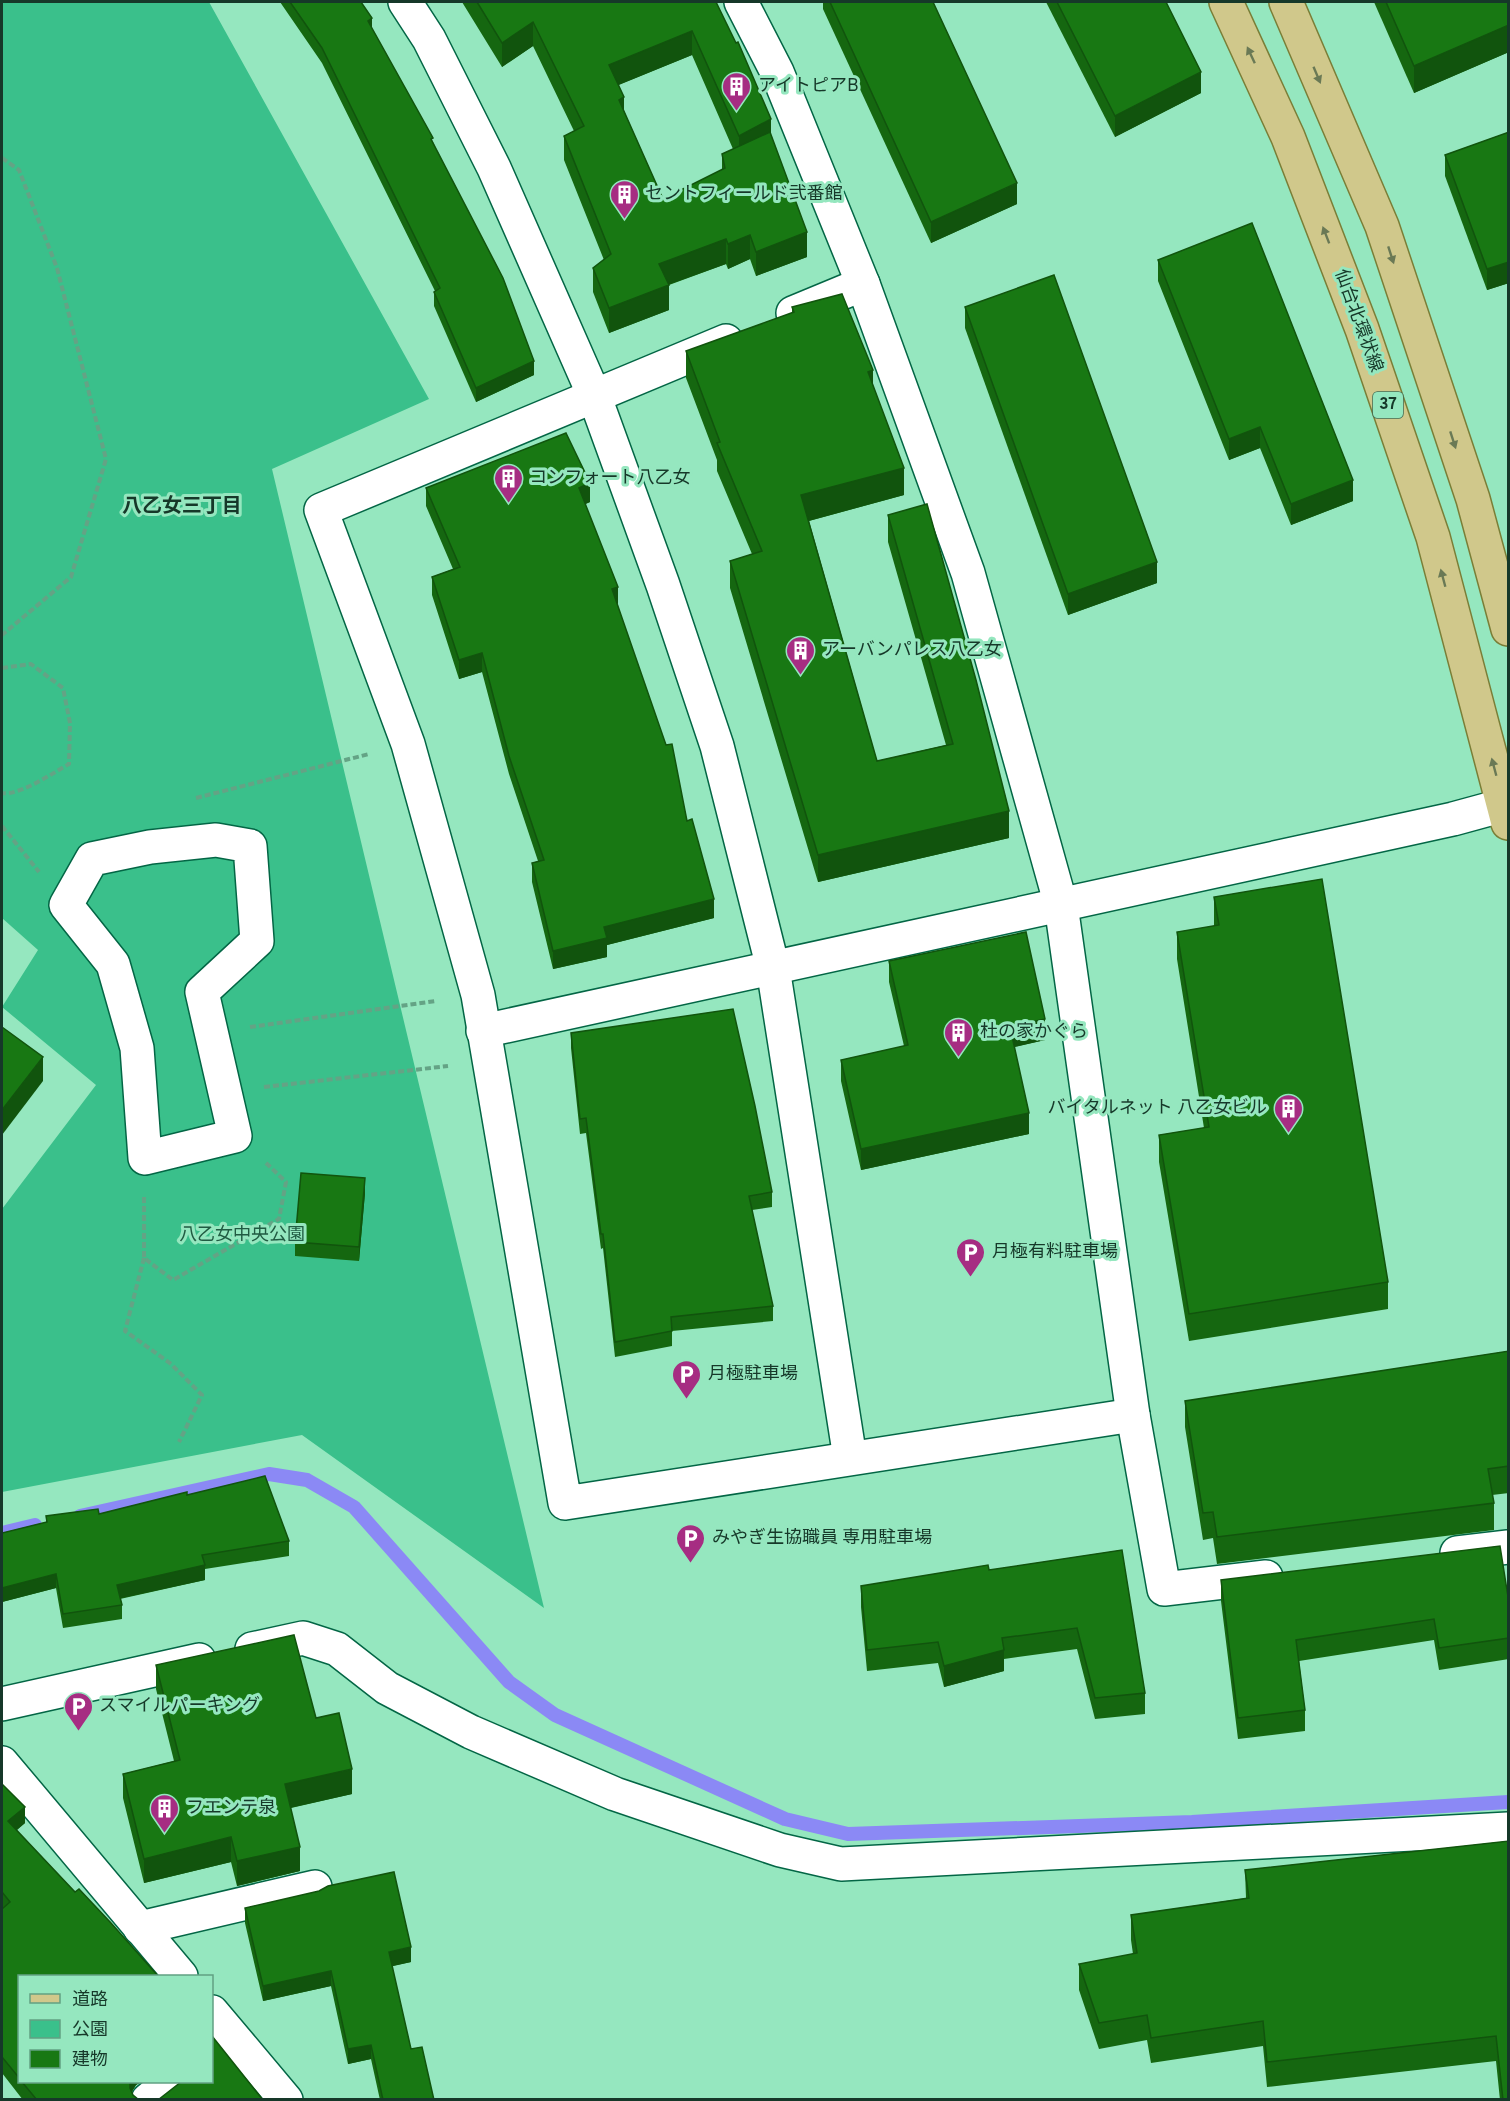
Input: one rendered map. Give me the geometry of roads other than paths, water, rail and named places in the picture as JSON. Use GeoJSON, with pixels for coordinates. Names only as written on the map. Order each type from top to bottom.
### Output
{"type":"FeatureCollection","features":[{"type":"Feature","properties":{"kind":"main road","name":"仙台北環状線"},"geometry":{"type":"LineString","coordinates":[[1226,2],[1288,137],[1362,329],[1432,537],[1507,811]]}},
{"type":"Feature","properties":{"kind":"main road"},"geometry":{"type":"LineString","coordinates":[[1286,2],[1382,226],[1473,499],[1509,629]]}},
{"type":"Feature","properties":{"kind":"street"},"geometry":{"type":"LineString","coordinates":[[405,2],[429,39],[494,168],[594,395],[663,585],[717,746],[772,968],[850,1458]]}},
{"type":"Feature","properties":{"kind":"street"},"geometry":{"type":"LineString","coordinates":[[741,2],[777,72],[863,284],[968,573],[1061,905],[1133,1416],[1164,1589],[1295,1573]]}},
{"type":"Feature","properties":{"kind":"street"},"geometry":{"type":"LineString","coordinates":[[863,284],[321,510],[408,744],[478,995],[565,1503],[1133,1416]]}},
{"type":"Feature","properties":{"kind":"street"},"geometry":{"type":"LineString","coordinates":[[486,1046],[772,968],[1453,819],[1507,811]]}},
{"type":"Feature","properties":{"kind":"street"},"geometry":{"type":"LineString","coordinates":[[216,840],[250,846],[257,941],[202,992],[235,1136],[145,1158],[137,1048],[113,964],[66,905],[92,859],[150,847],[216,840]]}},
{"type":"Feature","properties":{"kind":"street"},"geometry":{"type":"LineString","coordinates":[[1425,1557],[1509,1547]]}},
{"type":"Feature","properties":{"kind":"street"},"geometry":{"type":"LineString","coordinates":[[2,1704],[303,1638],[337,1649],[387,1688],[471,1732],[615,1794],[780,1850],[841,1864],[1509,1829]]}},
{"type":"Feature","properties":{"kind":"street"},"geometry":{"type":"LineString","coordinates":[[2,1763],[179,1975]]}},
{"type":"Feature","properties":{"kind":"street"},"geometry":{"type":"LineString","coordinates":[[140,1928],[315,1887]]}},
{"type":"Feature","properties":{"kind":"street"},"geometry":{"type":"LineString","coordinates":[[217,2030],[285,2100]]}},
{"type":"Feature","properties":{"kind":"street"},"geometry":{"type":"LineString","coordinates":[[148,2100],[169,2083]]}},
{"type":"Feature","properties":{"kind":"waterway"},"geometry":{"type":"LineString","coordinates":[[80,1516],[269,1474],[307,1480],[354,1507],[509,1682],[555,1715],[785,1819],[848,1834],[1192,1822],[1508,1802]]}},
{"type":"Feature","properties":{"kind":"waterway"},"geometry":{"type":"LineString","coordinates":[[2,1533],[35,1525]]}},
{"type":"Feature","properties":{"kind":"place","name":"アイトピアB"},"geometry":{"type":"Point","coordinates":[737,112]}},
{"type":"Feature","properties":{"kind":"place","name":"セントフィールド弐番館"},"geometry":{"type":"Point","coordinates":[624,220]}},
{"type":"Feature","properties":{"kind":"place","name":"コンフォート八乙女"},"geometry":{"type":"Point","coordinates":[508,504]}},
{"type":"Feature","properties":{"kind":"place","name":"アーバンパレス八乙女"},"geometry":{"type":"Point","coordinates":[801,676]}},
{"type":"Feature","properties":{"kind":"place","name":"杜の家かぐら"},"geometry":{"type":"Point","coordinates":[959,1058]}},
{"type":"Feature","properties":{"kind":"place","name":"バイタルネット 八乙女ビル"},"geometry":{"type":"Point","coordinates":[1288,1134]}},
{"type":"Feature","properties":{"kind":"place","name":"月極有料駐車場"},"geometry":{"type":"Point","coordinates":[971,1278]}},
{"type":"Feature","properties":{"kind":"place","name":"月極駐車場"},"geometry":{"type":"Point","coordinates":[687,1400]}},
{"type":"Feature","properties":{"kind":"place","name":"みやぎ生協職員 専用駐車場"},"geometry":{"type":"Point","coordinates":[691,1564]}},
{"type":"Feature","properties":{"kind":"place","name":"スマイルパーキング"},"geometry":{"type":"Point","coordinates":[78,1732]}},
{"type":"Feature","properties":{"kind":"place","name":"フエンテ泉"},"geometry":{"type":"Point","coordinates":[165,1834]}},
{"type":"Feature","properties":{"kind":"district","name":"八乙女三丁目"},"geometry":{"type":"Point","coordinates":[182,507]}},
{"type":"Feature","properties":{"kind":"park label","name":"八乙女中央公園"},"geometry":{"type":"Point","coordinates":[242,1235]}}]}
